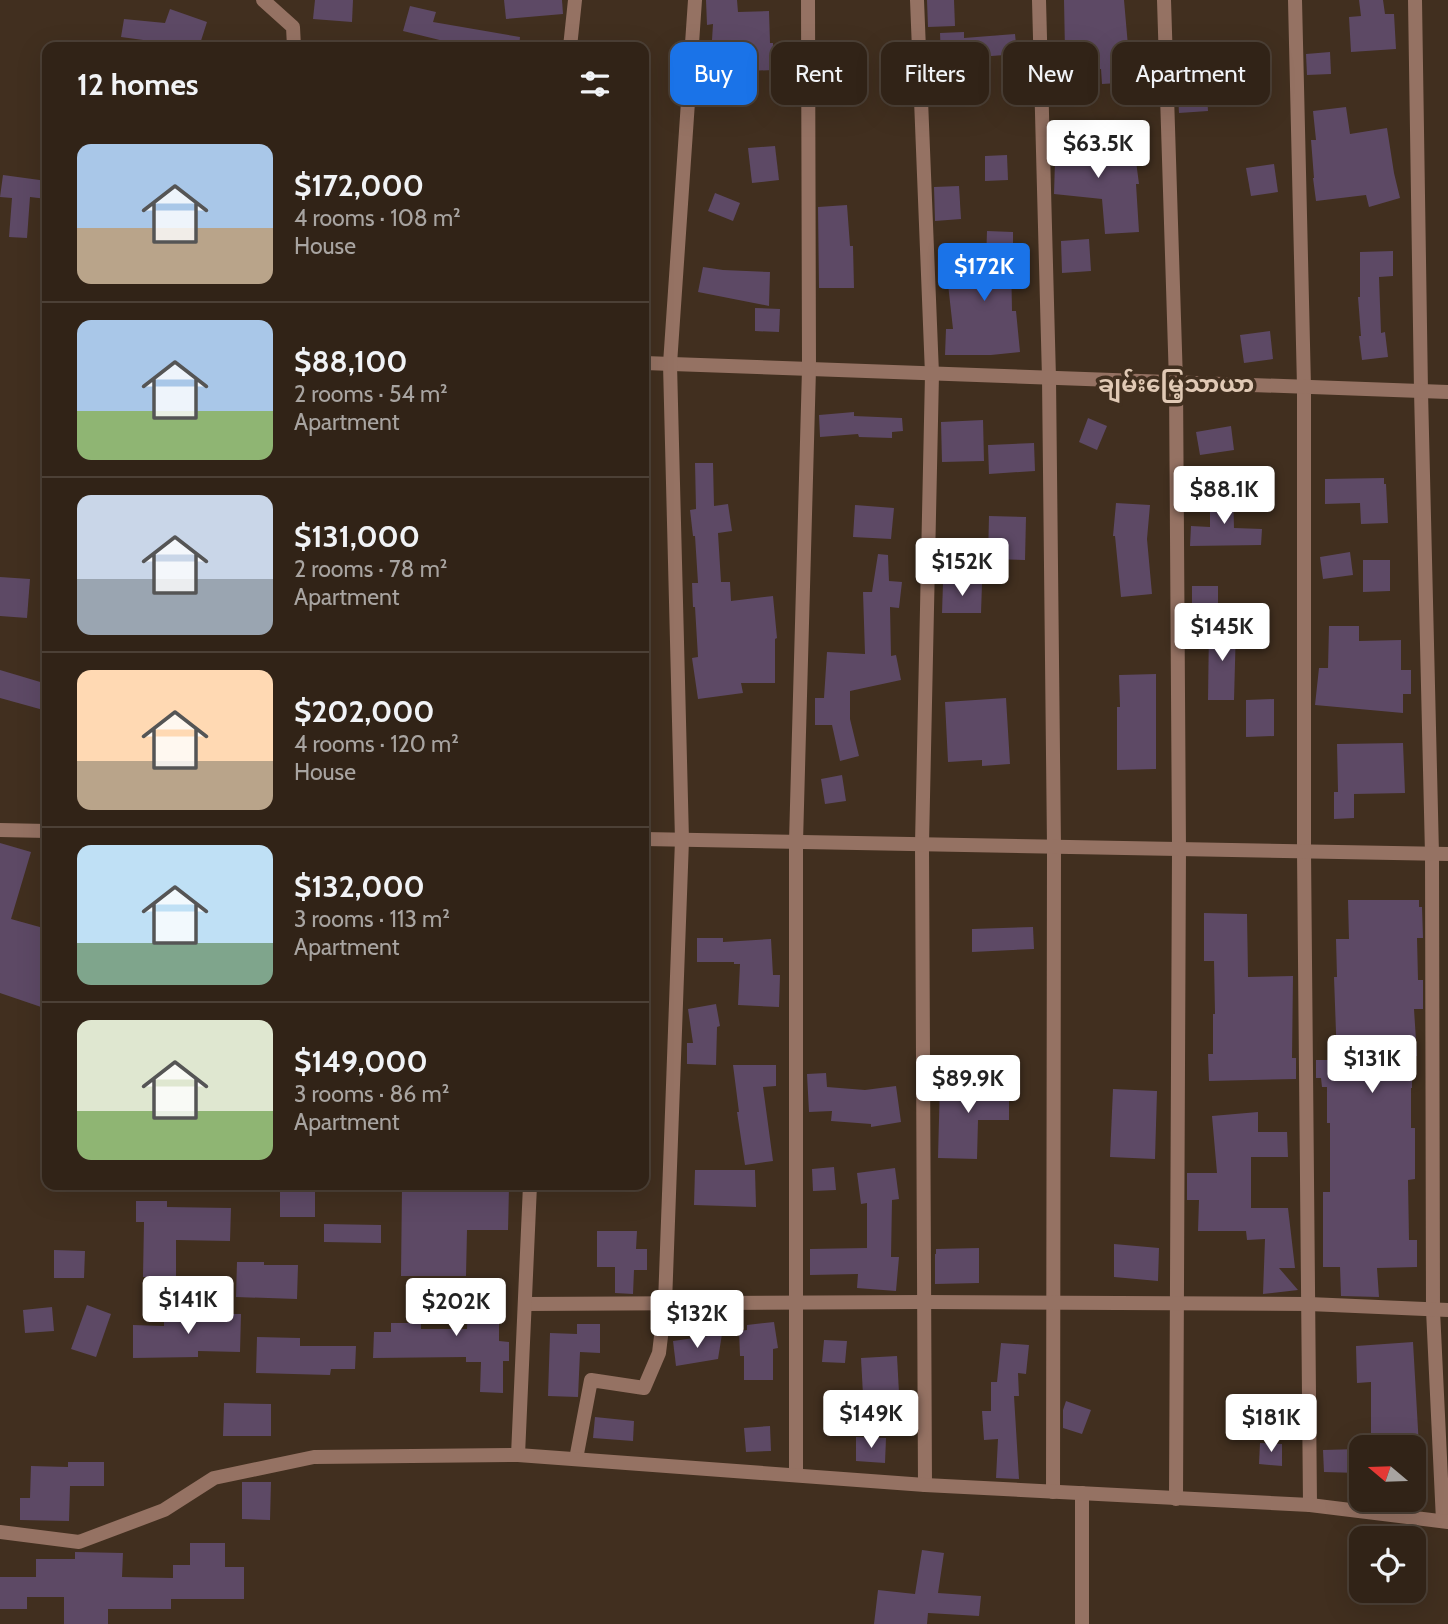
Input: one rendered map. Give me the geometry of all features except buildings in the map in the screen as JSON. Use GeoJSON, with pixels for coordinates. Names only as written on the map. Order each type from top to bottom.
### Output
{"type":"FeatureCollection","features":[{"type":"Feature","properties":{"kind":"street"},"geometry":{"type":"LineString","coordinates":[[263,0],[293,27],[294,42]]}},
{"type":"Feature","properties":{"kind":"street"},"geometry":{"type":"LineString","coordinates":[[571,42],[575,0]]}},
{"type":"Feature","properties":{"kind":"street"},"geometry":{"type":"LineString","coordinates":[[576,1459],[592,1380],[644,1388],[659,1353],[665,1303],[682,840],[670,364],[695,0]]}},
{"type":"Feature","properties":{"kind":"street"},"geometry":{"type":"LineString","coordinates":[[796,1475],[796,842],[809,369],[808,0]]}},
{"type":"Feature","properties":{"kind":"street"},"geometry":{"type":"LineString","coordinates":[[917,0],[932,374],[922,844],[925,1485]]}},
{"type":"Feature","properties":{"kind":"street"},"geometry":{"type":"LineString","coordinates":[[1039,0],[1049,378],[1054,847],[1053,1492]]}},
{"type":"Feature","properties":{"kind":"street"},"geometry":{"type":"LineString","coordinates":[[1164,0],[1176,383],[1176,1499]]}},
{"type":"Feature","properties":{"kind":"street"},"geometry":{"type":"LineString","coordinates":[[1295,0],[1304,387],[1304,852],[1310,1505]]}},
{"type":"Feature","properties":{"kind":"street"},"geometry":{"type":"LineString","coordinates":[[0,1532],[79,1542],[164,1510],[214,1478],[314,1457],[517,1455],[925,1485],[1310,1505],[1445,1522],[1433,1310],[1432,854],[1415,0]]}},
{"type":"Feature","properties":{"kind":"street"},"geometry":{"type":"LineString","coordinates":[[649,363],[1448,392]]}},
{"type":"Feature","properties":{"kind":"street"},"geometry":{"type":"LineString","coordinates":[[0,830],[42,831]]}},
{"type":"Feature","properties":{"kind":"street"},"geometry":{"type":"LineString","coordinates":[[649,839],[1448,854]]}},
{"type":"Feature","properties":{"kind":"street"},"geometry":{"type":"LineString","coordinates":[[517,1455],[530,1190]]}},
{"type":"Feature","properties":{"kind":"street"},"geometry":{"type":"LineString","coordinates":[[525,1304],[1053,1302],[1309,1304],[1448,1310]]}},
{"type":"Feature","properties":{"kind":"street"},"geometry":{"type":"LineString","coordinates":[[1082,1493],[1082,1624]]}},
{"type":"Feature","properties":{"kind":"district","name":"ချမ်းမြေ့သာယာ"},"geometry":{"type":"Point","coordinates":[1176,384]}}]}
